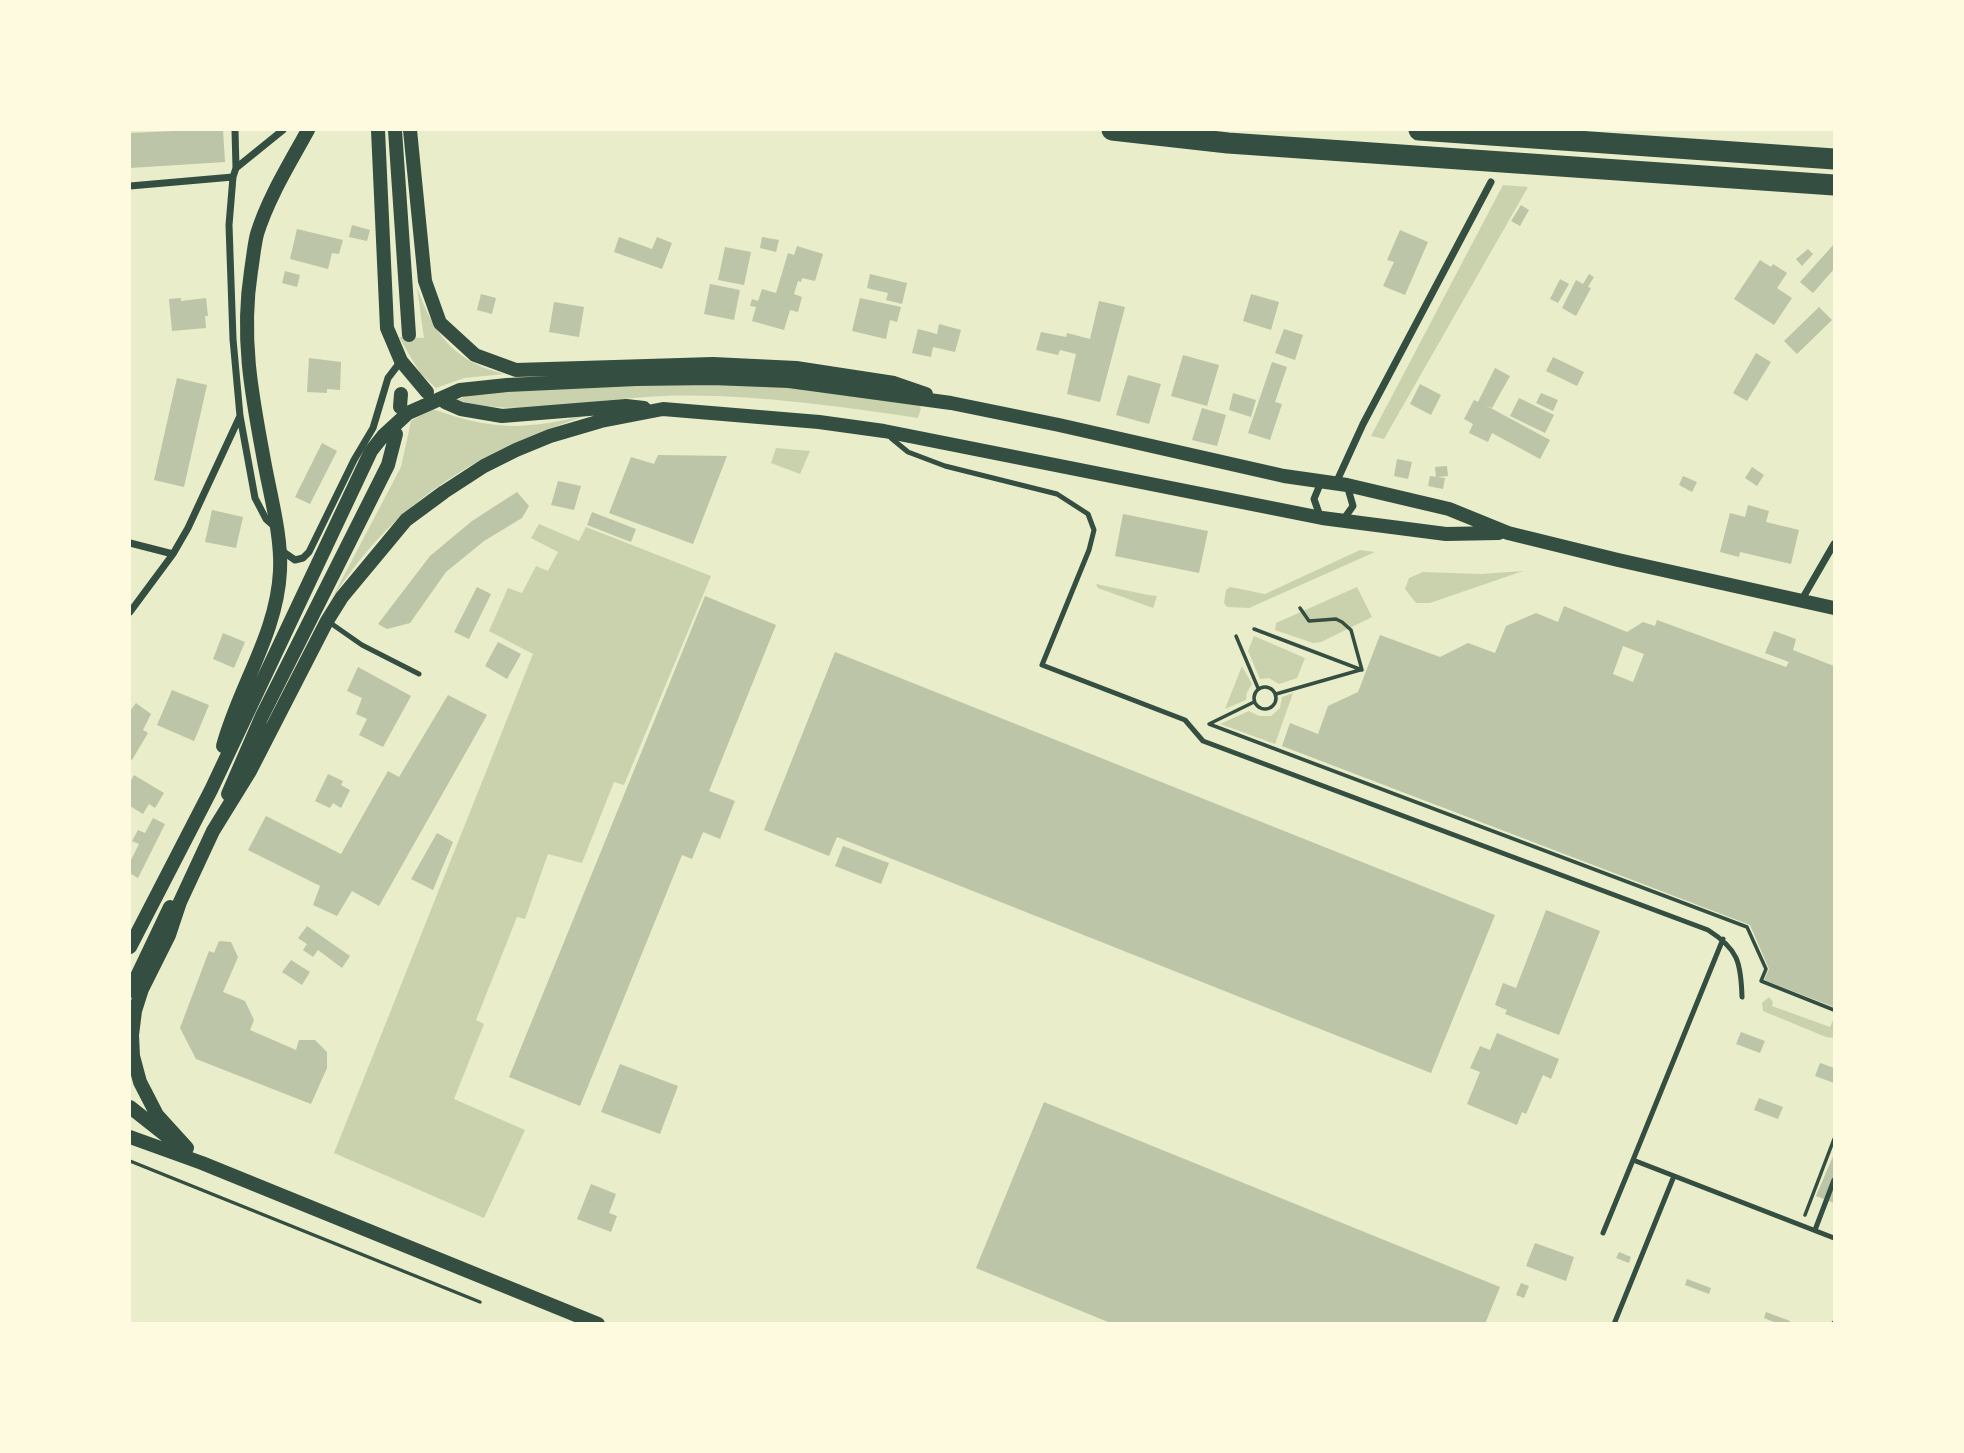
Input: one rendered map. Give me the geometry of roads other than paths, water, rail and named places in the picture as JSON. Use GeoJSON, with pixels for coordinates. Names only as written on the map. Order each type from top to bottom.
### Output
{"type":"FeatureCollection","features":[{"type":"Feature","properties":{"kind":"highway"},"geometry":{"type":"LineString","coordinates":[[1112,130],[1228,143],[1835,185]]}},
{"type":"Feature","properties":{"kind":"highway"},"geometry":{"type":"LineString","coordinates":[[1419,130],[1835,159]]}},
{"type":"Feature","properties":{"kind":"main road"},"geometry":{"type":"LineString","coordinates":[[211,790],[226,735],[267,637],[276,604],[281,569],[279,548],[252,396],[246,326],[257,235],[289,164],[309,130]]}},
{"type":"Feature","properties":{"kind":"main road"},"geometry":{"type":"LineString","coordinates":[[378,130],[387,328],[401,361],[427,392]]}},
{"type":"Feature","properties":{"kind":"main road"},"geometry":{"type":"LineString","coordinates":[[395,130],[409,335]]}},
{"type":"Feature","properties":{"kind":"main road"},"geometry":{"type":"LineString","coordinates":[[410,130],[425,281],[440,323],[475,355],[516,370],[713,364],[796,368],[894,383],[951,404]]}},
{"type":"Feature","properties":{"kind":"main road"},"geometry":{"type":"LineString","coordinates":[[130,947],[211,790],[361,470],[383,436],[408,413],[460,390],[508,385],[712,378],[789,381],[951,404],[1449,509],[1508,533],[1835,608]]}},
{"type":"Feature","properties":{"kind":"main road"},"geometry":{"type":"LineString","coordinates":[[445,402],[461,409],[502,416],[626,406],[819,422],[884,431],[1322,518],[1446,534],[1508,533]]}},
{"type":"Feature","properties":{"kind":"main road"},"geometry":{"type":"LineString","coordinates":[[214,831],[250,771],[327,621],[342,597],[406,520],[484,466],[550,436],[601,421],[663,409]]}},
{"type":"Feature","properties":{"kind":"main road"},"geometry":{"type":"LineString","coordinates":[[202,1163],[157,1115],[140,1082],[133,1056],[132,1035],[136,990],[169,935],[180,902],[214,831],[239,766],[388,465],[396,434]]}},
{"type":"Feature","properties":{"kind":"main road"},"geometry":{"type":"LineString","coordinates":[[130,1107],[166,1137],[187,1148]]}},
{"type":"Feature","properties":{"kind":"main road"},"geometry":{"type":"LineString","coordinates":[[130,1137],[202,1163],[598,1324]]}},
{"type":"Feature","properties":{"kind":"street"},"geometry":{"type":"LineString","coordinates":[[235,130],[236,168],[229,225],[233,339],[240,416],[255,498],[265,519],[276,528]]}},
{"type":"Feature","properties":{"kind":"street"},"geometry":{"type":"LineString","coordinates":[[236,168],[283,130]]}},
{"type":"Feature","properties":{"kind":"street"},"geometry":{"type":"LineString","coordinates":[[130,187],[233,177]]}},
{"type":"Feature","properties":{"kind":"street"},"geometry":{"type":"LineString","coordinates":[[1322,518],[1314,499],[1315,490],[1335,483],[1363,424],[1491,182]]}},
{"type":"Feature","properties":{"kind":"street"},"geometry":{"type":"LineString","coordinates":[[279,548],[295,560],[303,558],[309,552],[354,460],[373,428],[388,378],[401,361]]}},
{"type":"Feature","properties":{"kind":"street"},"geometry":{"type":"LineString","coordinates":[[130,612],[173,554],[206,492],[240,416]]}},
{"type":"Feature","properties":{"kind":"street"},"geometry":{"type":"LineString","coordinates":[[1335,483],[1353,506],[1343,521]]}},
{"type":"Feature","properties":{"kind":"street"},"geometry":{"type":"LineString","coordinates":[[130,543],[173,554]]}},
{"type":"Feature","properties":{"kind":"street"},"geometry":{"type":"LineString","coordinates":[[1801,601],[1835,544]]}},
{"type":"Feature","properties":{"kind":"lane"},"geometry":{"type":"LineString","coordinates":[[884,431],[908,452],[945,466],[1057,494],[1088,514],[1094,530],[1089,550],[1042,665],[1185,720],[1203,741],[1708,930],[1723,939],[1736,955],[1741,970],[1742,996]]}},
{"type":"Feature","properties":{"kind":"lane"},"geometry":{"type":"LineString","coordinates":[[327,621],[362,645],[419,674]]}},
{"type":"Feature","properties":{"kind":"lane"},"geometry":{"type":"LineString","coordinates":[[1603,1233],[1723,939]]}},
{"type":"Feature","properties":{"kind":"lane"},"geometry":{"type":"LineString","coordinates":[[1633,1160],[1835,1238]]}},
{"type":"Feature","properties":{"kind":"lane"},"geometry":{"type":"LineString","coordinates":[[1614,1324],[1674,1175]]}},
{"type":"Feature","properties":{"kind":"lane"},"geometry":{"type":"LineString","coordinates":[[1815,1230],[1835,1180]]}}]}
